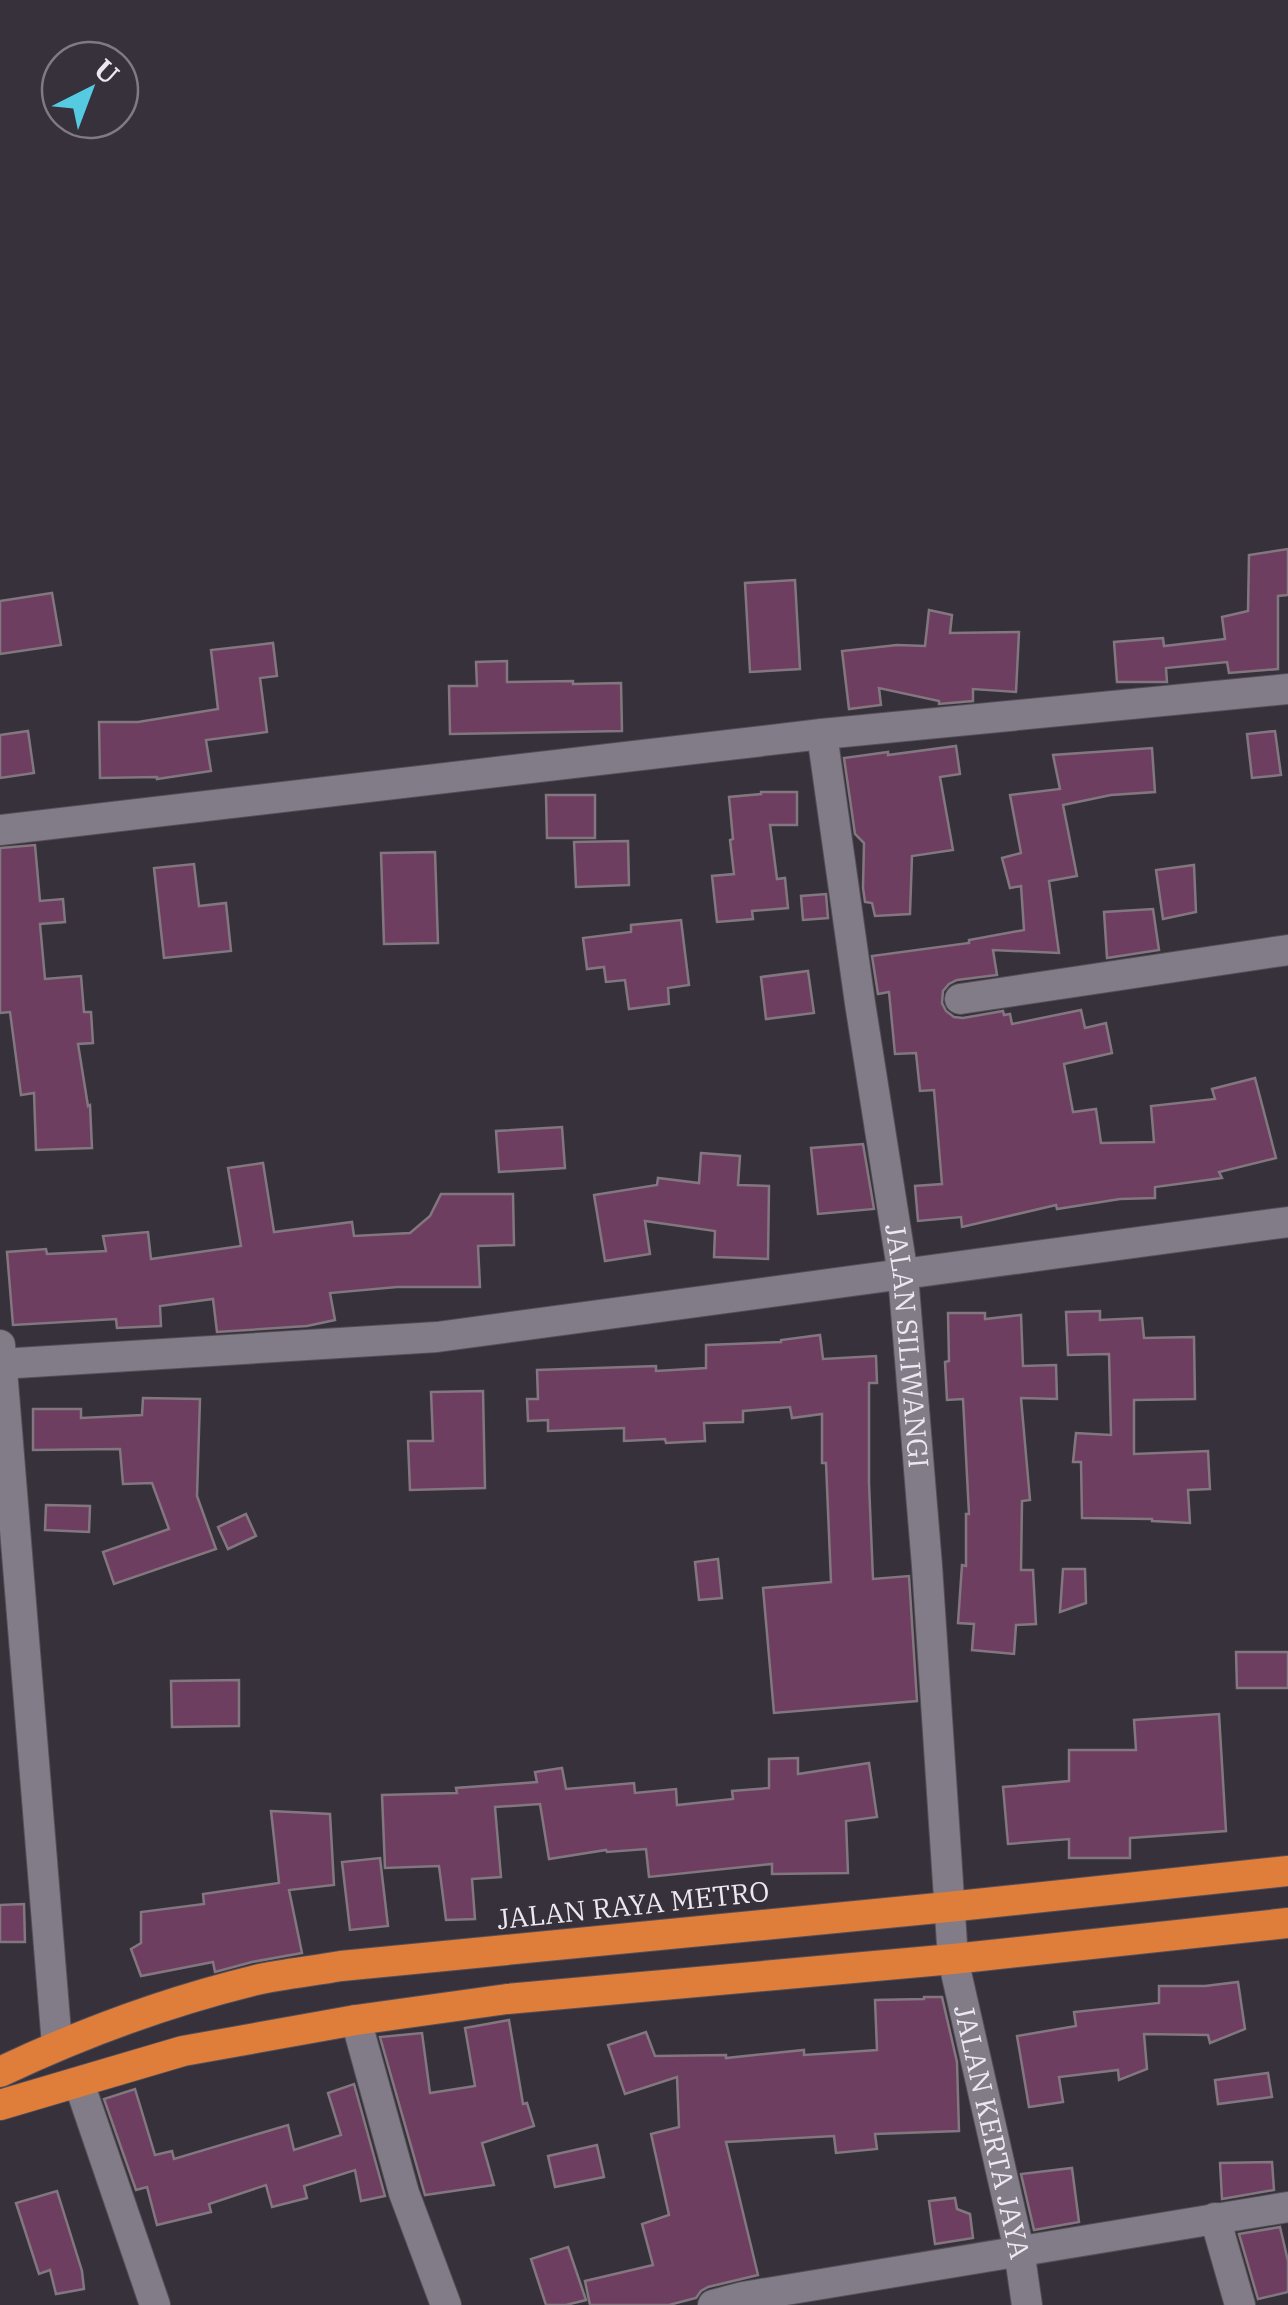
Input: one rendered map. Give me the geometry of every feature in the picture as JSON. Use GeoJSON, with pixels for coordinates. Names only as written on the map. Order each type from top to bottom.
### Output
{"type":"FeatureCollection","features":[{"type":"Feature","properties":{"kind":"highway","name":"JALAN RAYA METRO"},"geometry":{"type":"LineString","coordinates":[[0,2072],[58,2045],[147,2013],[257,1980],[341,1966],[1288,1870]]}},
{"type":"Feature","properties":{"kind":"highway"},"geometry":{"type":"LineString","coordinates":[[0,2105],[183,2052],[356,2020],[507,1999],[954,1960],[1288,1923]]}},
{"type":"Feature","properties":{"kind":"street"},"geometry":{"type":"LineString","coordinates":[[0,830],[822,734],[1288,688]]}},
{"type":"Feature","properties":{"kind":"street","name":"JALAN SILIWANGI"},"geometry":{"type":"LineString","coordinates":[[822,734],[904,1275],[954,1960]]}},
{"type":"Feature","properties":{"kind":"street"},"geometry":{"type":"LineString","coordinates":[[960,999],[1288,950]]}},
{"type":"Feature","properties":{"kind":"street"},"geometry":{"type":"LineString","coordinates":[[58,2045],[1,1357],[438,1337],[1288,1222]]}},
{"type":"Feature","properties":{"kind":"street","name":"JALAN KERTA JAYA"},"geometry":{"type":"LineString","coordinates":[[954,1960],[1028,2305]]}},
{"type":"Feature","properties":{"kind":"street"},"geometry":{"type":"LineString","coordinates":[[356,2020],[404,2193],[446,2305]]}},
{"type":"Feature","properties":{"kind":"street"},"geometry":{"type":"LineString","coordinates":[[79,2083],[155,2305]]}},
{"type":"Feature","properties":{"kind":"street"},"geometry":{"type":"LineString","coordinates":[[713,2305],[744,2296],[1288,2208]]}},
{"type":"Feature","properties":{"kind":"street"},"geometry":{"type":"LineString","coordinates":[[1215,2218],[1240,2305]]}},
{"type":"Feature","properties":{"kind":"building"},"geometry":{"type":"Polygon","coordinates":[[[1288,549],[1288,595],[1278,596],[1278,669],[1229,673],[1227,662],[1166,668],[1167,682],[1117,682],[1114,642],[1163,638],[1164,646],[1225,639],[1222,617],[1248,611],[1249,555],[1288,549]]]}},
{"type":"Feature","properties":{"kind":"building"},"geometry":{"type":"Polygon","coordinates":[[[795,580],[800,669],[750,672],[745,583],[795,580]]]}},
{"type":"Feature","properties":{"kind":"building"},"geometry":{"type":"Polygon","coordinates":[[[52,593],[61,645],[0,654],[0,601],[52,593]]]}},
{"type":"Feature","properties":{"kind":"building"},"geometry":{"type":"Polygon","coordinates":[[[929,610],[952,615],[950,633],[1019,632],[1016,692],[973,689],[973,701],[939,704],[879,688],[881,705],[849,709],[842,651],[925,646],[929,610]]]}},
{"type":"Feature","properties":{"kind":"building"},"geometry":{"type":"Polygon","coordinates":[[[273,643],[277,676],[260,678],[267,732],[206,740],[211,771],[157,779],[100,778],[99,722],[138,722],[218,709],[211,650],[273,643]]]}},
{"type":"Feature","properties":{"kind":"building"},"geometry":{"type":"Polygon","coordinates":[[[507,661],[507,682],[621,683],[622,731],[450,734],[449,686],[477,686],[476,662],[507,661]]]}},
{"type":"Feature","properties":{"kind":"building"},"geometry":{"type":"Polygon","coordinates":[[[28,731],[34,773],[0,778],[0,735],[28,731]]]}},
{"type":"Feature","properties":{"kind":"building"},"geometry":{"type":"Polygon","coordinates":[[[1275,731],[1281,775],[1252,778],[1247,734],[1275,731]]]}},
{"type":"Feature","properties":{"kind":"building"},"geometry":{"type":"Polygon","coordinates":[[[956,746],[960,774],[940,777],[953,850],[912,856],[910,914],[875,916],[872,903],[865,902],[864,843],[855,834],[844,758],[956,746]]]}},
{"type":"Feature","properties":{"kind":"building"},"geometry":{"type":"Polygon","coordinates":[[[1152,748],[1155,792],[1111,795],[1063,805],[1077,876],[1049,881],[1059,953],[993,950],[997,975],[949,984],[943,991],[942,1003],[954,1017],[1003,1011],[1004,1015],[1010,1014],[1012,1024],[1081,1010],[1085,1028],[1106,1023],[1112,1053],[1064,1064],[1073,1112],[1096,1109],[1101,1143],[1154,1142],[1151,1106],[1215,1099],[1212,1089],[1255,1078],[1276,1158],[1219,1172],[1222,1178],[1155,1187],[1155,1198],[1057,1209],[1056,1205],[962,1227],[961,1217],[918,1221],[915,1186],[942,1184],[934,1090],[920,1091],[916,1053],[895,1054],[889,992],[878,994],[872,956],[969,943],[1024,930],[1021,886],[1010,888],[1002,858],[1021,853],[1010,795],[1060,789],[1053,755],[1152,748]]]}},
{"type":"Feature","properties":{"kind":"building"},"geometry":{"type":"Polygon","coordinates":[[[797,792],[797,825],[770,825],[777,879],[785,878],[788,908],[752,911],[753,919],[717,922],[712,876],[734,874],[729,797],[797,792]]]}},
{"type":"Feature","properties":{"kind":"building"},"geometry":{"type":"Polygon","coordinates":[[[546,795],[595,795],[595,838],[547,838],[546,795]]]}},
{"type":"Feature","properties":{"kind":"building"},"geometry":{"type":"Polygon","coordinates":[[[628,841],[629,885],[576,887],[574,842],[628,841]]]}},
{"type":"Feature","properties":{"kind":"building"},"geometry":{"type":"Polygon","coordinates":[[[35,845],[40,901],[63,899],[65,922],[40,924],[45,979],[81,976],[84,1012],[91,1012],[93,1043],[78,1044],[90,1105],[92,1148],[36,1150],[34,1093],[21,1095],[10,1012],[0,1013],[0,848],[35,845]]]}},
{"type":"Feature","properties":{"kind":"building"},"geometry":{"type":"Polygon","coordinates":[[[435,852],[438,943],[384,944],[381,853],[435,852]]]}},
{"type":"Feature","properties":{"kind":"building"},"geometry":{"type":"Polygon","coordinates":[[[194,864],[199,906],[226,903],[231,951],[164,958],[154,868],[194,864]]]}},
{"type":"Feature","properties":{"kind":"building"},"geometry":{"type":"Polygon","coordinates":[[[1194,865],[1196,912],[1163,919],[1156,870],[1194,865]]]}},
{"type":"Feature","properties":{"kind":"building"},"geometry":{"type":"Polygon","coordinates":[[[826,894],[828,918],[803,920],[801,896],[826,894]]]}},
{"type":"Feature","properties":{"kind":"building"},"geometry":{"type":"Polygon","coordinates":[[[1153,909],[1159,950],[1107,958],[1104,912],[1153,909]]]}},
{"type":"Feature","properties":{"kind":"building"},"geometry":{"type":"Polygon","coordinates":[[[681,920],[689,985],[668,988],[669,1004],[629,1009],[625,980],[606,982],[604,967],[587,969],[583,938],[631,932],[631,925],[681,920]]]}},
{"type":"Feature","properties":{"kind":"building"},"geometry":{"type":"Polygon","coordinates":[[[808,971],[814,1013],[766,1019],[761,977],[808,971]]]}},
{"type":"Feature","properties":{"kind":"building"},"geometry":{"type":"Polygon","coordinates":[[[562,1127],[565,1168],[499,1172],[496,1131],[562,1127]]]}},
{"type":"Feature","properties":{"kind":"building"},"geometry":{"type":"Polygon","coordinates":[[[863,1144],[874,1209],[818,1214],[811,1148],[863,1144]]]}},
{"type":"Feature","properties":{"kind":"building"},"geometry":{"type":"Polygon","coordinates":[[[701,1153],[740,1156],[738,1185],[769,1186],[768,1259],[714,1257],[715,1231],[645,1221],[650,1254],[605,1261],[594,1195],[657,1185],[658,1178],[699,1183],[701,1153]]]}},
{"type":"Feature","properties":{"kind":"building"},"geometry":{"type":"Polygon","coordinates":[[[263,1163],[274,1232],[352,1222],[354,1236],[410,1233],[430,1216],[441,1194],[513,1194],[514,1245],[478,1246],[480,1287],[397,1287],[330,1293],[335,1320],[307,1326],[217,1332],[213,1299],[160,1306],[161,1326],[117,1328],[116,1319],[13,1325],[7,1252],[106,1251],[103,1236],[148,1232],[151,1259],[241,1246],[228,1168],[263,1163]]]}},
{"type":"Feature","properties":{"kind":"building"},"geometry":{"type":"Polygon","coordinates":[[[1100,1311],[1100,1320],[1142,1318],[1144,1338],[1194,1337],[1195,1399],[1134,1400],[1134,1454],[1208,1451],[1210,1489],[1188,1490],[1190,1523],[1082,1518],[1081,1462],[1073,1462],[1076,1433],[1111,1435],[1109,1354],[1068,1355],[1066,1312],[1100,1311]]]}},
{"type":"Feature","properties":{"kind":"building"},"geometry":{"type":"Polygon","coordinates":[[[948,1313],[985,1313],[985,1319],[1021,1315],[1023,1366],[1056,1365],[1057,1399],[1021,1398],[1030,1500],[1022,1501],[1021,1570],[1033,1570],[1036,1624],[1016,1625],[1014,1654],[972,1650],[974,1624],[958,1623],[969,1514],[963,1399],[947,1400],[948,1313]]]}},
{"type":"Feature","properties":{"kind":"building"},"geometry":{"type":"Polygon","coordinates":[[[820,1335],[823,1359],[876,1356],[877,1383],[869,1383],[873,1579],[909,1576],[917,1701],[774,1713],[763,1588],[831,1582],[822,1414],[792,1418],[790,1407],[743,1411],[743,1422],[704,1423],[705,1441],[624,1441],[624,1428],[548,1431],[548,1420],[528,1421],[527,1399],[538,1399],[537,1370],[706,1368],[706,1345],[781,1342],[820,1335]]]}},
{"type":"Feature","properties":{"kind":"building"},"geometry":{"type":"Polygon","coordinates":[[[483,1391],[485,1488],[410,1490],[408,1441],[433,1441],[431,1392],[483,1391]]]}},
{"type":"Feature","properties":{"kind":"building"},"geometry":{"type":"Polygon","coordinates":[[[143,1398],[200,1399],[197,1496],[216,1549],[114,1584],[103,1552],[169,1529],[152,1483],[123,1484],[120,1449],[33,1450],[33,1409],[81,1409],[81,1418],[142,1415],[143,1398]]]}},
{"type":"Feature","properties":{"kind":"building"},"geometry":{"type":"Polygon","coordinates":[[[46,1505],[90,1506],[89,1532],[45,1530],[46,1505]]]}},
{"type":"Feature","properties":{"kind":"building"},"geometry":{"type":"Polygon","coordinates":[[[246,1514],[256,1536],[228,1549],[218,1527],[246,1514]]]}},
{"type":"Feature","properties":{"kind":"building"},"geometry":{"type":"Polygon","coordinates":[[[718,1559],[722,1598],[699,1600],[695,1562],[718,1559]]]}},
{"type":"Feature","properties":{"kind":"building"},"geometry":{"type":"Polygon","coordinates":[[[1063,1569],[1085,1569],[1086,1603],[1060,1612],[1063,1569]]]}},
{"type":"Feature","properties":{"kind":"building"},"geometry":{"type":"Polygon","coordinates":[[[1236,1652],[1288,1652],[1288,1688],[1237,1688],[1236,1652]]]}},
{"type":"Feature","properties":{"kind":"building"},"geometry":{"type":"Polygon","coordinates":[[[239,1680],[239,1726],[172,1727],[171,1681],[239,1680]]]}},
{"type":"Feature","properties":{"kind":"building"},"geometry":{"type":"Polygon","coordinates":[[[1219,1714],[1226,1831],[1130,1838],[1130,1858],[1069,1858],[1069,1839],[1008,1844],[1003,1787],[1069,1781],[1069,1750],[1136,1750],[1134,1720],[1219,1714]]]}},
{"type":"Feature","properties":{"kind":"building"},"geometry":{"type":"Polygon","coordinates":[[[798,1758],[798,1774],[869,1763],[877,1817],[846,1821],[848,1873],[772,1874],[772,1864],[649,1877],[646,1849],[606,1850],[549,1859],[540,1804],[495,1807],[501,1877],[472,1879],[475,1919],[446,1920],[439,1866],[385,1868],[382,1795],[457,1793],[456,1788],[537,1782],[535,1772],[562,1768],[566,1789],[634,1783],[635,1793],[676,1789],[677,1805],[733,1799],[732,1791],[769,1788],[769,1759],[798,1758]]]}},
{"type":"Feature","properties":{"kind":"building"},"geometry":{"type":"Polygon","coordinates":[[[271,1811],[330,1814],[334,1885],[289,1890],[302,1953],[215,1972],[213,1962],[141,1976],[131,1949],[141,1943],[141,1912],[204,1904],[203,1894],[279,1883],[271,1811]]]}},
{"type":"Feature","properties":{"kind":"building"},"geometry":{"type":"Polygon","coordinates":[[[380,1858],[388,1926],[350,1930],[342,1862],[380,1858]]]}},
{"type":"Feature","properties":{"kind":"building"},"geometry":{"type":"Polygon","coordinates":[[[24,1904],[25,1942],[0,1942],[0,1905],[24,1904]]]}},
{"type":"Feature","properties":{"kind":"building"},"geometry":{"type":"Polygon","coordinates":[[[1238,1982],[1245,2029],[1210,2043],[1208,2035],[1144,2034],[1147,2069],[1119,2080],[1118,2070],[1059,2077],[1063,2102],[1029,2107],[1017,2036],[1076,2026],[1074,2012],[1159,2003],[1159,1986],[1238,1982]]]}},
{"type":"Feature","properties":{"kind":"building"},"geometry":{"type":"Polygon","coordinates":[[[942,1997],[957,2062],[959,2131],[875,2134],[877,2149],[836,2153],[834,2136],[726,2142],[758,2275],[708,2287],[696,2298],[669,2305],[590,2305],[585,2281],[653,2265],[642,2224],[669,2215],[651,2134],[679,2127],[677,2077],[625,2094],[608,2045],[646,2032],[655,2056],[726,2058],[804,2050],[804,2055],[877,2050],[875,2000],[942,1997]]]}},
{"type":"Feature","properties":{"kind":"building"},"geometry":{"type":"Polygon","coordinates":[[[509,2020],[523,2104],[527,2103],[534,2126],[482,2143],[494,2185],[425,2195],[380,2037],[422,2033],[430,2093],[475,2086],[465,2028],[509,2020]]]}},
{"type":"Feature","properties":{"kind":"building"},"geometry":{"type":"Polygon","coordinates":[[[1268,2073],[1272,2097],[1218,2104],[1215,2080],[1268,2073]]]}},
{"type":"Feature","properties":{"kind":"building"},"geometry":{"type":"Polygon","coordinates":[[[354,2084],[385,2196],[361,2201],[355,2170],[304,2186],[307,2198],[272,2207],[266,2185],[209,2204],[211,2212],[157,2225],[147,2187],[136,2190],[104,2099],[135,2089],[155,2155],[172,2151],[174,2159],[288,2125],[294,2150],[341,2135],[328,2093],[354,2084]]]}},
{"type":"Feature","properties":{"kind":"building"},"geometry":{"type":"Polygon","coordinates":[[[597,2145],[604,2177],[555,2187],[548,2156],[597,2145]]]}},
{"type":"Feature","properties":{"kind":"building"},"geometry":{"type":"Polygon","coordinates":[[[1272,2162],[1274,2190],[1222,2199],[1220,2163],[1272,2162]]]}},
{"type":"Feature","properties":{"kind":"building"},"geometry":{"type":"Polygon","coordinates":[[[1072,2168],[1079,2222],[1034,2230],[1021,2174],[1072,2168]]]}},
{"type":"Feature","properties":{"kind":"building"},"geometry":{"type":"Polygon","coordinates":[[[57,2191],[84,2289],[56,2294],[50,2270],[39,2274],[16,2203],[57,2191]]]}},
{"type":"Feature","properties":{"kind":"building"},"geometry":{"type":"Polygon","coordinates":[[[955,2198],[957,2209],[970,2214],[973,2238],[935,2244],[929,2201],[955,2198]]]}},
{"type":"Feature","properties":{"kind":"building"},"geometry":{"type":"Polygon","coordinates":[[[1280,2227],[1288,2261],[1288,2292],[1258,2299],[1239,2234],[1280,2227]]]}},
{"type":"Feature","properties":{"kind":"building"},"geometry":{"type":"Polygon","coordinates":[[[568,2247],[586,2300],[546,2305],[531,2259],[568,2247]]]}}]}
